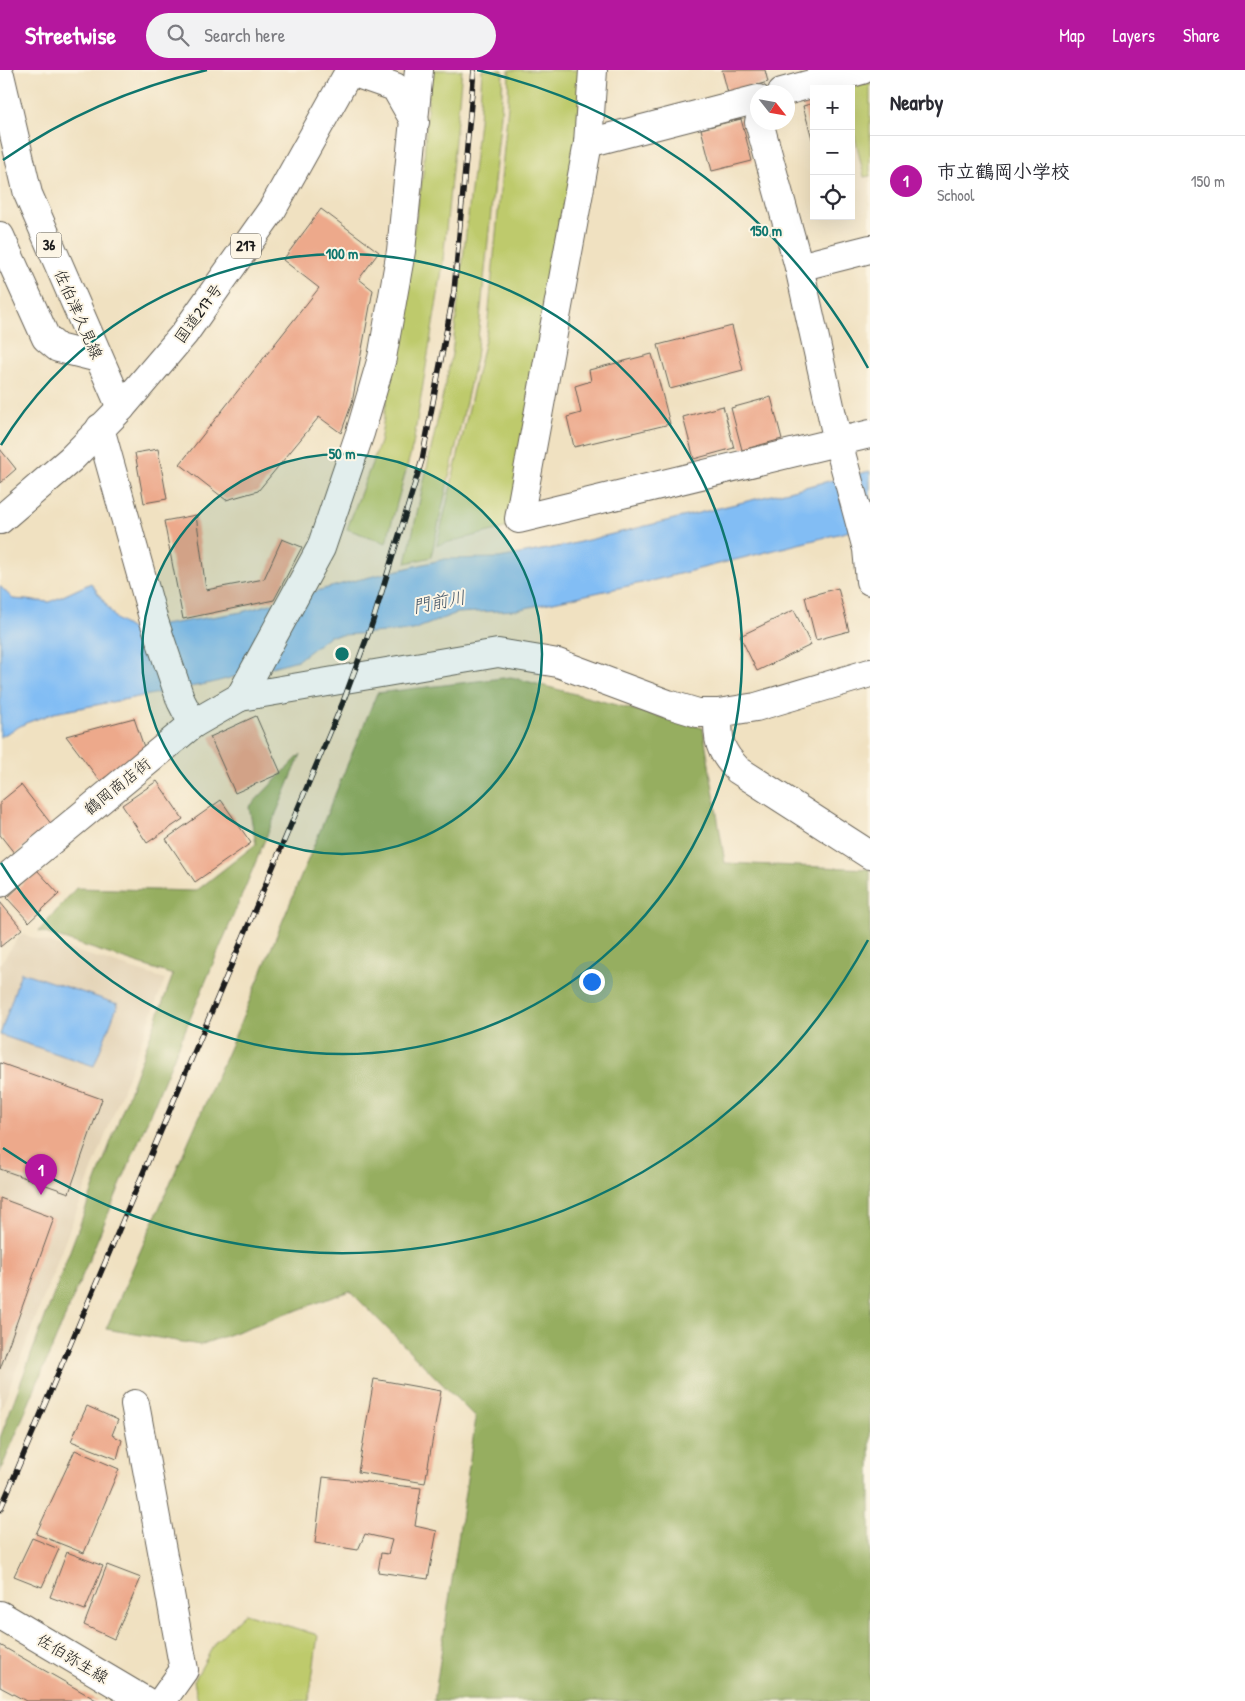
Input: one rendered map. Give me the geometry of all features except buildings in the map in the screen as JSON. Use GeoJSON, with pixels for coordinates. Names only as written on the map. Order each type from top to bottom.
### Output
{"type":"FeatureCollection","features":[{"type":"Feature","properties":{"kind":"main road"},"geometry":{"type":"LineString","coordinates":[[246,686],[301,588],[321,548],[360,432],[382,358],[401,251],[419,70]]}},
{"type":"Feature","properties":{"kind":"main road"},"geometry":{"type":"LineString","coordinates":[[593,70],[588,143],[519,519],[870,434]]}},
{"type":"Feature","properties":{"kind":"main road"},"geometry":{"type":"LineString","coordinates":[[795,88],[862,70]]}},
{"type":"Feature","properties":{"kind":"main road"},"geometry":{"type":"LineString","coordinates":[[350,71],[395,87],[415,122]]}},
{"type":"Feature","properties":{"kind":"main road","name":"国道217号"},"geometry":{"type":"LineString","coordinates":[[0,520],[71,459],[121,408],[184,334],[274,208],[350,71]]}},
{"type":"Feature","properties":{"kind":"main road","name":"佐伯津久見線"},"geometry":{"type":"LineString","coordinates":[[0,75],[28,194],[121,408]]}},
{"type":"Feature","properties":{"kind":"main road"},"geometry":{"type":"LineString","coordinates":[[588,143],[750,111]]}},
{"type":"Feature","properties":{"kind":"main road"},"geometry":{"type":"LineString","coordinates":[[762,130],[799,267],[838,442],[867,549],[870,580]]}},
{"type":"Feature","properties":{"kind":"main road"},"geometry":{"type":"LineString","coordinates":[[0,236],[46,338],[58,348],[98,358]]}},
{"type":"Feature","properties":{"kind":"main road"},"geometry":{"type":"LineString","coordinates":[[799,267],[870,249]]}},
{"type":"Feature","properties":{"kind":"main road"},"geometry":{"type":"LineString","coordinates":[[100,428],[154,621],[187,713]]}},
{"type":"Feature","properties":{"kind":"main road"},"geometry":{"type":"LineString","coordinates":[[246,686],[498,652],[558,662],[668,704],[698,713],[718,713],[756,707],[870,672]]}},
{"type":"Feature","properties":{"kind":"main road","name":"鶴岡商店街"},"geometry":{"type":"LineString","coordinates":[[0,883],[187,713],[246,686]]}},
{"type":"Feature","properties":{"kind":"main road"},"geometry":{"type":"LineString","coordinates":[[718,713],[718,736],[724,755],[738,770],[870,855]]}},
{"type":"Feature","properties":{"kind":"main road"},"geometry":{"type":"LineString","coordinates":[[135,1404],[184,1670],[162,1701]]}},
{"type":"Feature","properties":{"kind":"main road","name":"佐伯弥生線"},"geometry":{"type":"LineString","coordinates":[[0,1615],[145,1701]]}},
{"type":"Feature","properties":{"kind":"shaded area"},"geometry":{"type":"Polygon","coordinates":[[[21,934],[165,979],[0,1412],[0,964],[21,934]]]}},
{"type":"Feature","properties":{"kind":"green space"},"geometry":{"type":"Polygon","coordinates":[[[430,70],[462,70],[442,270],[413,445],[386,543],[347,529],[380,442],[423,173],[430,70]]]}},
{"type":"Feature","properties":{"kind":"green space"},"geometry":{"type":"Polygon","coordinates":[[[482,70],[503,70],[501,114],[476,358],[431,557],[406,563],[452,354],[479,121],[482,70]]]}},
{"type":"Feature","properties":{"kind":"green space"},"geometry":{"type":"Polygon","coordinates":[[[509,70],[586,70],[580,146],[509,527],[437,545],[487,331],[508,105],[509,70]]]}},
{"type":"Feature","properties":{"kind":"green space"},"geometry":{"type":"Polygon","coordinates":[[[870,83],[870,176],[864,177],[855,137],[855,87],[870,83]]]}},
{"type":"Feature","properties":{"kind":"green space"},"geometry":{"type":"Polygon","coordinates":[[[511,677],[703,728],[725,863],[870,869],[870,1701],[434,1701],[476,1418],[350,1291],[200,1345],[106,1329],[237,1031],[377,693],[511,677]]]}},
{"type":"Feature","properties":{"kind":"green space"},"geometry":{"type":"Polygon","coordinates":[[[301,754],[0,1472],[0,1438],[173,975],[39,931],[76,888],[196,891],[256,844],[249,807],[301,754]]]}},
{"type":"Feature","properties":{"kind":"green space"},"geometry":{"type":"Polygon","coordinates":[[[245,1613],[318,1635],[309,1701],[198,1701],[194,1681],[216,1641],[245,1613]]]}},
{"type":"Feature","properties":{"kind":"water","name":"門前川"},"geometry":{"type":"Polygon","coordinates":[[[870,471],[870,526],[651,581],[516,610],[457,613],[413,630],[329,636],[298,660],[211,683],[54,713],[26,723],[0,737],[0,586],[13,599],[50,602],[91,583],[116,619],[133,630],[242,612],[349,582],[445,559],[499,558],[568,545],[870,471]]]}},
{"type":"Feature","properties":{"kind":"water"},"geometry":{"type":"Polygon","coordinates":[[[21,972],[118,1004],[94,1066],[0,1035],[21,972]]]}},
{"type":"Feature","properties":{"kind":"railway"},"geometry":{"type":"LineString","coordinates":[[0,1510],[343,702],[372,624],[422,460],[454,291],[474,70]]}},
{"type":"Feature","properties":{"kind":"place","name":"市立鶴岡小学校"},"geometry":{"type":"Point","coordinates":[41,1195]}}]}
